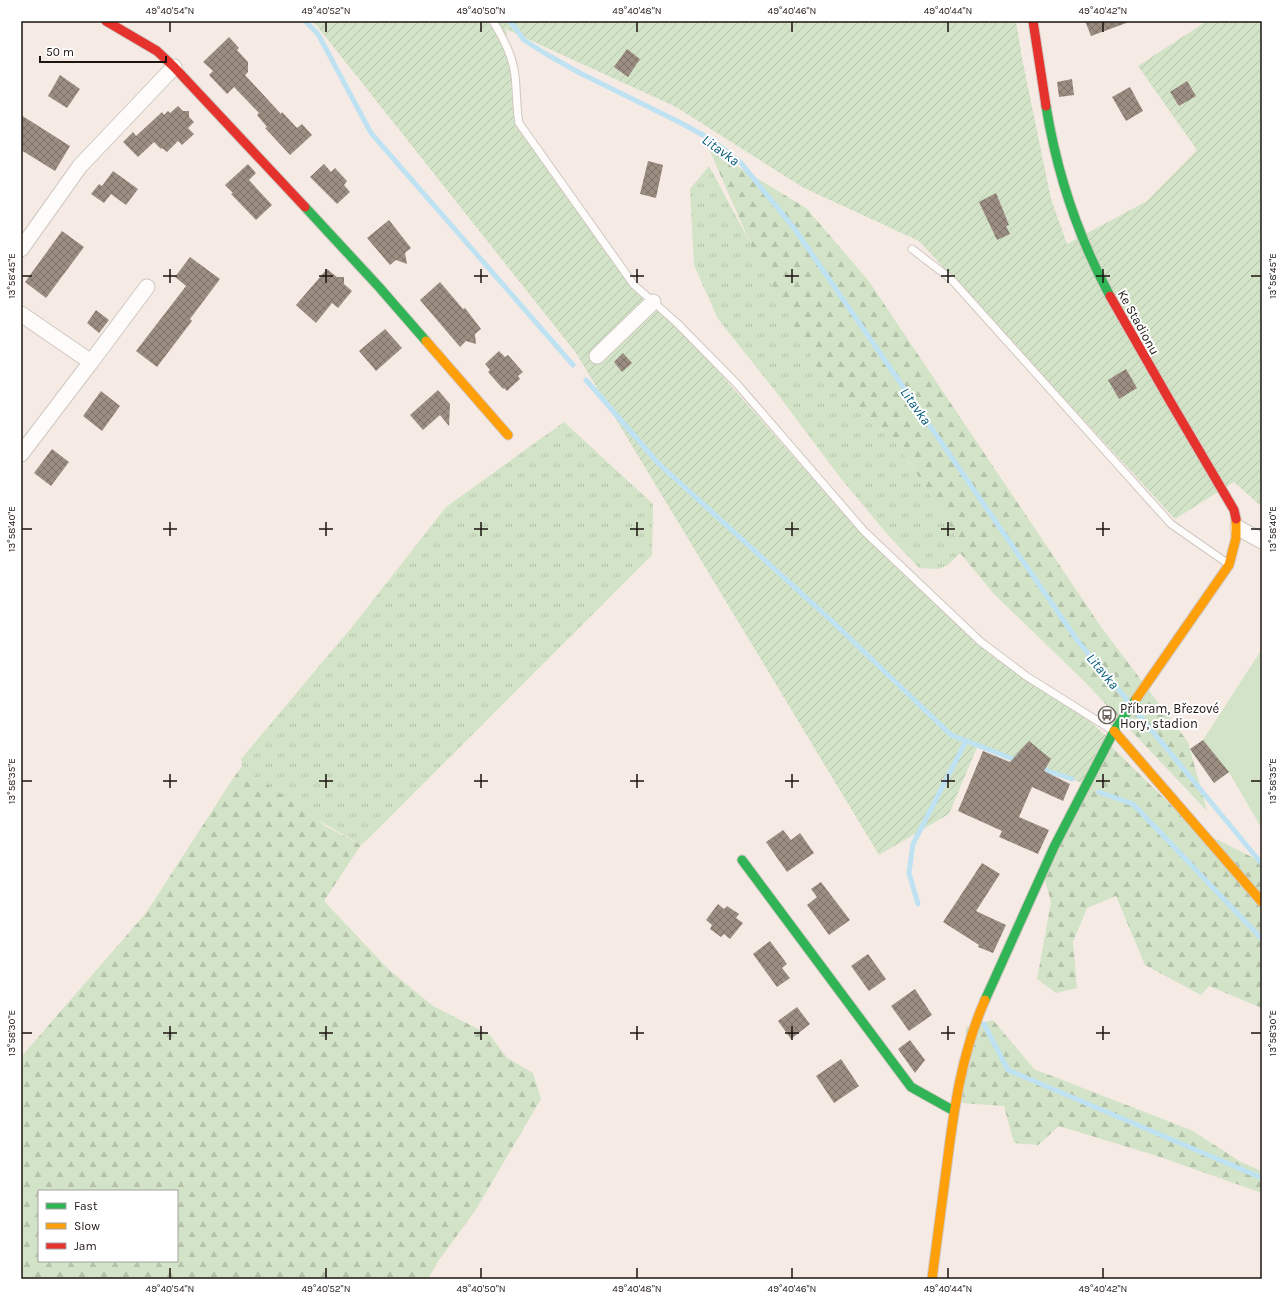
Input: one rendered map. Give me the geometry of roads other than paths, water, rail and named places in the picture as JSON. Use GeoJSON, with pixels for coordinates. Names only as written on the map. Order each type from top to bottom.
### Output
{"type":"FeatureCollection","features":[{"type":"Feature","properties":{"kind":"street"},"geometry":{"type":"LineString","coordinates":[[106,21],[156,51],[174,67],[379,287],[508,435]]}},
{"type":"Feature","properties":{"kind":"street","name":"Ke Stadionu"},"geometry":{"type":"LineString","coordinates":[[1033,21],[1049,123],[1059,171],[1073,216],[1089,255],[1109,294],[1163,391],[1234,510],[1238,528]]}},
{"type":"Feature","properties":{"kind":"street"},"geometry":{"type":"LineString","coordinates":[[21,249],[80,166],[174,67]]}},
{"type":"Feature","properties":{"kind":"street"},"geometry":{"type":"LineString","coordinates":[[21,454],[147,287]]}},
{"type":"Feature","properties":{"kind":"street"},"geometry":{"type":"LineString","coordinates":[[596,356],[653,302]]}},
{"type":"Feature","properties":{"kind":"street"},"geometry":{"type":"LineString","coordinates":[[21,314],[91,362]]}},
{"type":"Feature","properties":{"kind":"street"},"geometry":{"type":"LineString","coordinates":[[932,1279],[954,1111],[964,1061],[977,1019],[1054,847],[1122,717],[1229,565],[1236,545],[1238,528],[1262,541]]}},
{"type":"Feature","properties":{"kind":"street"},"geometry":{"type":"LineString","coordinates":[[1114,731],[1262,902]]}},
{"type":"Feature","properties":{"kind":"street"},"geometry":{"type":"LineString","coordinates":[[742,860],[911,1087],[954,1111]]}},
{"type":"Feature","properties":{"kind":"lane"},"geometry":{"type":"LineString","coordinates":[[493,21],[511,56],[515,76],[516,108],[519,123],[634,285],[677,323],[737,384],[864,531],[981,642],[1026,676],[1114,731]]}},
{"type":"Feature","properties":{"kind":"lane"},"geometry":{"type":"LineString","coordinates":[[912,249],[951,279],[1171,524],[1229,565]]}},
{"type":"Feature","properties":{"kind":"waterway"},"geometry":{"type":"LineString","coordinates":[[305,21],[318,34],[371,133],[573,365]]}},
{"type":"Feature","properties":{"kind":"waterway","name":"Litavka"},"geometry":{"type":"LineString","coordinates":[[510,21],[524,40],[546,54],[578,72],[712,140],[741,163],[794,228],[1077,640],[1128,701]]}},
{"type":"Feature","properties":{"kind":"waterway"},"geometry":{"type":"LineString","coordinates":[[586,380],[658,463],[834,623],[951,735],[1018,761]]}},
{"type":"Feature","properties":{"kind":"waterway","name":"Litavka"},"geometry":{"type":"LineString","coordinates":[[1134,709],[1262,864]]}},
{"type":"Feature","properties":{"kind":"waterway"},"geometry":{"type":"LineString","coordinates":[[918,904],[909,873],[913,844],[966,741]]}},
{"type":"Feature","properties":{"kind":"waterway"},"geometry":{"type":"LineString","coordinates":[[1039,768],[1072,779]]}},
{"type":"Feature","properties":{"kind":"waterway"},"geometry":{"type":"LineString","coordinates":[[1099,792],[1133,804],[1262,939]]}},
{"type":"Feature","properties":{"kind":"waterway"},"geometry":{"type":"LineString","coordinates":[[984,1024],[1008,1070],[1262,1178]]}},
{"type":"Feature","properties":{"kind":"place","name":"Příbram, Březové Hory, stadion"},"geometry":{"type":"Point","coordinates":[1107,715]}}]}
